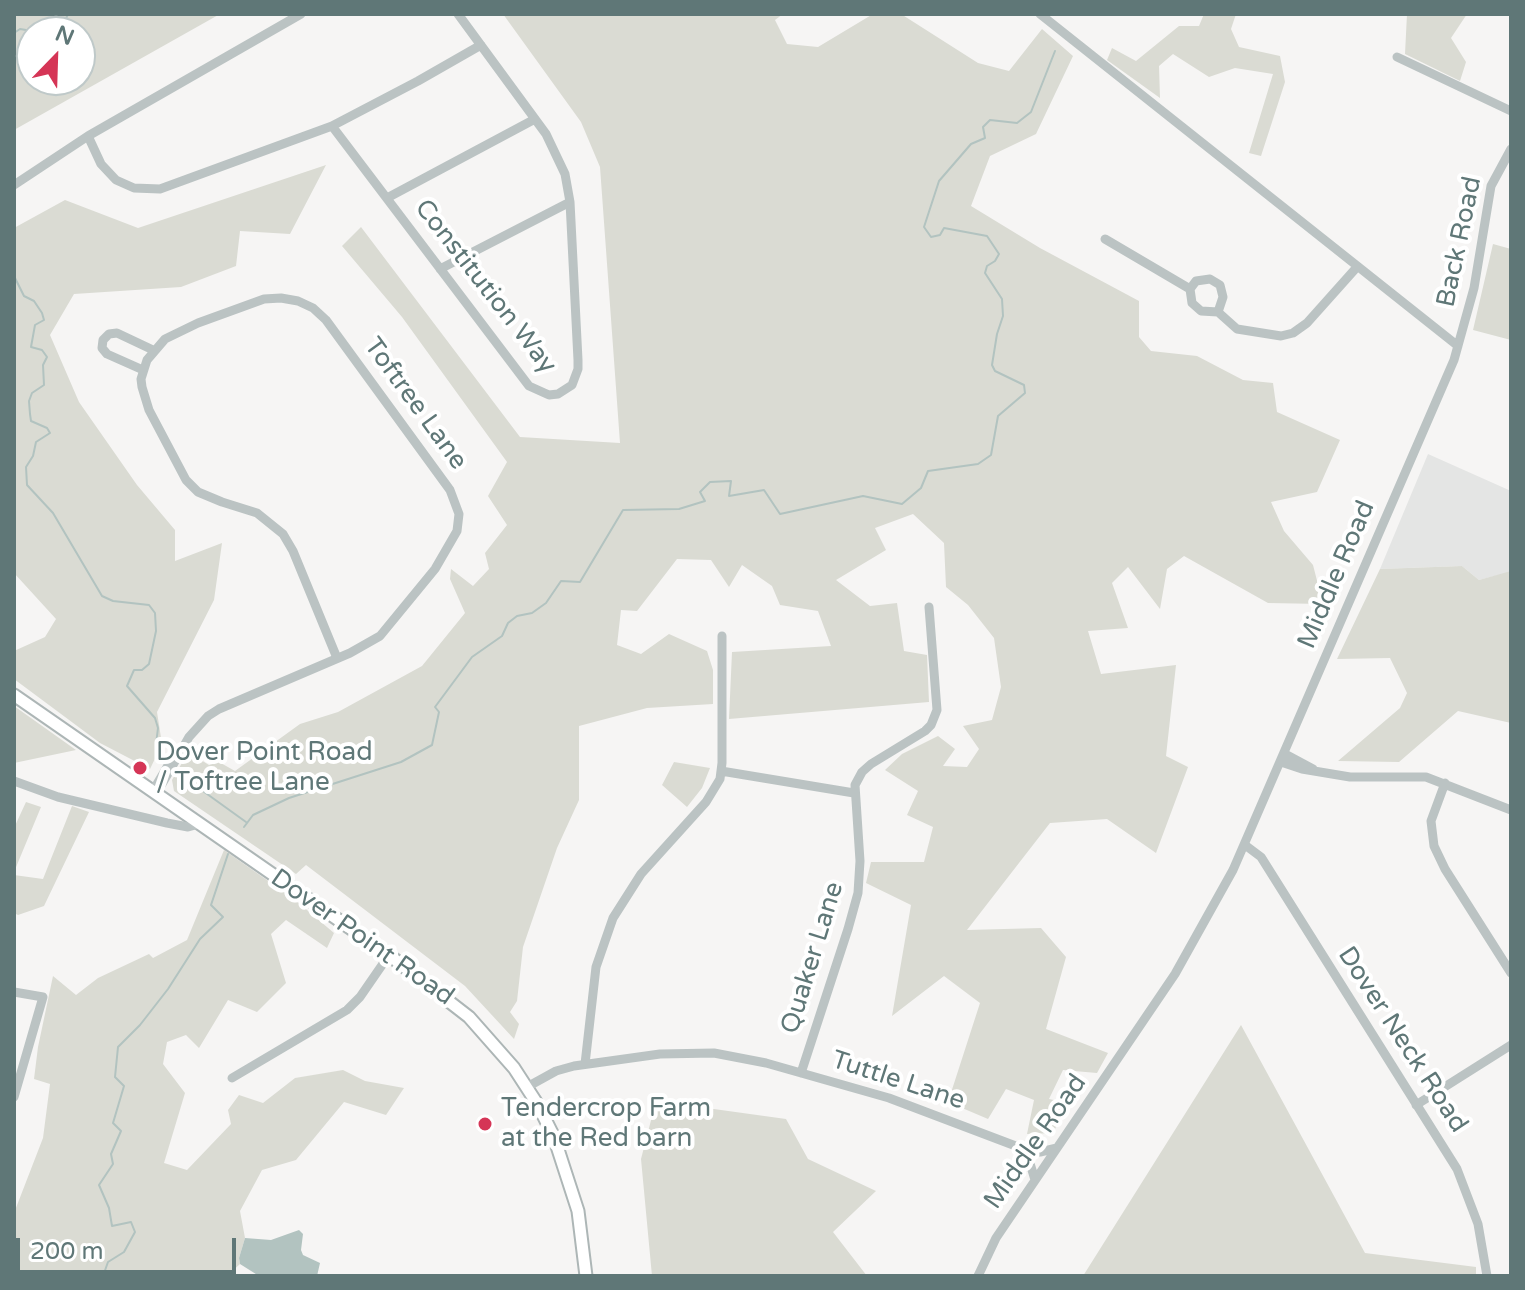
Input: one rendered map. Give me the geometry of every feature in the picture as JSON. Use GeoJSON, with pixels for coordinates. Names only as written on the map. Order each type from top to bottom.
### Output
{"type":"FeatureCollection","features":[{"type":"Feature","properties":{"kind":"main road","name":"Dover Point Road"},"geometry":{"type":"LineString","coordinates":[[14,695],[389,955],[469,1017],[499,1049],[527,1087],[554,1137],[571,1186],[582,1237],[586,1276]]}},
{"type":"Feature","properties":{"kind":"street"},"geometry":{"type":"LineString","coordinates":[[14,185],[88,136],[301,14]]}},
{"type":"Feature","properties":{"kind":"street","name":"Constitution Way"},"geometry":{"type":"LineString","coordinates":[[332,126],[529,386],[549,395],[572,385],[578,369],[570,202],[560,161],[535,119],[458,14]]}},
{"type":"Feature","properties":{"kind":"street"},"geometry":{"type":"LineString","coordinates":[[1040,14],[1458,346]]}},
{"type":"Feature","properties":{"kind":"street"},"geometry":{"type":"LineString","coordinates":[[88,136],[101,164],[116,180],[134,188],[151,190],[174,185],[332,126],[481,45]]}},
{"type":"Feature","properties":{"kind":"street"},"geometry":{"type":"LineString","coordinates":[[1397,57],[1511,111]]}},
{"type":"Feature","properties":{"kind":"street"},"geometry":{"type":"LineString","coordinates":[[387,198],[535,119]]}},
{"type":"Feature","properties":{"kind":"street","name":"Back Road"},"geometry":{"type":"LineString","coordinates":[[1458,346],[1474,288],[1491,186],[1511,149]]}},
{"type":"Feature","properties":{"kind":"street"},"geometry":{"type":"LineString","coordinates":[[440,269],[570,202]]}},
{"type":"Feature","properties":{"kind":"street"},"geometry":{"type":"LineString","coordinates":[[1105,239],[1190,289]]}},
{"type":"Feature","properties":{"kind":"street"},"geometry":{"type":"LineString","coordinates":[[1218,312],[1223,297],[1217,282],[1203,278],[1193,283],[1190,299],[1197,309],[1205,313],[1218,312],[1241,331],[1287,335],[1307,323],[1357,267]]}},
{"type":"Feature","properties":{"kind":"street","name":"Toftree Lane"},"geometry":{"type":"LineString","coordinates":[[143,370],[153,350],[181,330],[256,301],[281,298],[306,304],[326,320],[450,490],[459,514],[457,531],[450,547],[380,636],[366,646],[219,709],[199,725],[179,753],[174,755],[153,791]]}},
{"type":"Feature","properties":{"kind":"street"},"geometry":{"type":"LineString","coordinates":[[153,350],[117,333],[109,334],[103,340],[102,348],[107,354],[143,370],[142,387],[149,410],[186,480],[198,492],[257,513],[283,534],[337,658]]}},
{"type":"Feature","properties":{"kind":"street","name":"Middle Road"},"geometry":{"type":"LineString","coordinates":[[978,1276],[996,1238],[1175,974],[1223,891],[1283,758],[1458,346]]}},
{"type":"Feature","properties":{"kind":"street"},"geometry":{"type":"LineString","coordinates":[[721,771],[854,793],[858,779],[866,768],[925,731],[935,717],[938,693],[929,607]]}},
{"type":"Feature","properties":{"kind":"street"},"geometry":{"type":"LineString","coordinates":[[585,1064],[596,967],[613,918],[641,874],[717,786],[721,771],[722,636]]}},
{"type":"Feature","properties":{"kind":"street"},"geometry":{"type":"LineString","coordinates":[[1283,758],[1350,777],[1414,775],[1445,783],[1511,810]]}},
{"type":"Feature","properties":{"kind":"street"},"geometry":{"type":"LineString","coordinates":[[14,781],[58,797],[167,823],[188,827],[199,824]]}},
{"type":"Feature","properties":{"kind":"street"},"geometry":{"type":"LineString","coordinates":[[1445,783],[1431,821],[1434,846],[1445,869],[1511,973]]}},
{"type":"Feature","properties":{"kind":"street","name":"Quaker Lane"},"geometry":{"type":"LineString","coordinates":[[801,1073],[858,893],[860,849],[854,793]]}},
{"type":"Feature","properties":{"kind":"street","name":"Dover Neck Road"},"geometry":{"type":"LineString","coordinates":[[1245,845],[1261,857],[1447,1151],[1466,1186],[1478,1224],[1487,1276]]}},
{"type":"Feature","properties":{"kind":"street"},"geometry":{"type":"LineString","coordinates":[[232,1078],[347,1010],[360,997],[389,955]]}},
{"type":"Feature","properties":{"kind":"street"},"geometry":{"type":"LineString","coordinates":[[14,992],[43,997],[14,1097]]}},
{"type":"Feature","properties":{"kind":"street"},"geometry":{"type":"LineString","coordinates":[[1416,1105],[1511,1045]]}},
{"type":"Feature","properties":{"kind":"street","name":"Tuttle Lane"},"geometry":{"type":"LineString","coordinates":[[527,1087],[556,1071],[585,1064],[699,1052],[747,1059],[910,1105],[1021,1148],[1040,1152],[1057,1148]]}},
{"type":"Feature","properties":{"kind":"street"},"geometry":{"type":"LineString","coordinates":[[1021,1148],[1029,1160],[1035,1180]]}},
{"type":"Feature","properties":{"kind":"shaded area"},"geometry":{"type":"Polygon","coordinates":[[[14,14],[220,14],[96,84],[96,16],[16,16],[16,96],[74,96],[14,130],[14,14]]]}},
{"type":"Feature","properties":{"kind":"shaded area"},"geometry":{"type":"Polygon","coordinates":[[[503,14],[783,14],[775,20],[787,44],[818,47],[873,14],[901,14],[978,63],[1009,71],[1042,29],[1073,56],[1036,134],[990,156],[971,206],[1040,248],[1139,301],[1139,337],[1151,351],[1197,356],[1243,380],[1273,383],[1277,412],[1340,440],[1317,492],[1271,502],[1284,531],[1313,565],[1323,604],[1268,603],[1184,556],[1167,569],[1160,609],[1128,567],[1112,583],[1128,628],[1088,631],[1101,674],[1176,665],[1166,756],[1188,767],[1156,853],[1107,819],[1050,823],[967,930],[1041,928],[1066,957],[1046,1029],[1108,1053],[1097,1073],[1063,1070],[1049,1099],[1068,1103],[1053,1133],[1027,1134],[1034,1100],[1006,1089],[988,1119],[948,1102],[980,1003],[944,976],[892,1016],[911,905],[866,883],[871,862],[924,862],[933,827],[907,815],[918,791],[885,770],[902,754],[938,736],[955,749],[943,766],[967,767],[979,749],[963,726],[992,720],[1001,687],[994,638],[968,605],[946,587],[944,543],[913,514],[875,528],[886,550],[836,580],[870,606],[897,603],[904,651],[927,655],[929,702],[729,719],[732,652],[831,646],[818,611],[780,605],[772,586],[742,565],[729,587],[711,560],[677,559],[637,611],[621,610],[617,645],[641,654],[669,634],[707,651],[713,670],[713,704],[647,708],[579,726],[579,800],[557,848],[523,947],[517,1001],[510,1012],[519,1024],[514,1039],[465,986],[306,865],[296,874],[174,791],[172,780],[186,756],[190,758],[193,755],[209,765],[219,762],[235,771],[300,724],[338,712],[422,666],[465,613],[450,579],[451,569],[473,586],[489,569],[485,553],[507,525],[488,496],[507,462],[402,317],[342,246],[361,227],[520,437],[620,443],[600,167],[581,122],[503,14]]]}},
{"type":"Feature","properties":{"kind":"shaded area"},"geometry":{"type":"Polygon","coordinates":[[[1204,14],[1236,14],[1231,29],[1239,47],[1280,56],[1285,82],[1261,156],[1249,153],[1273,74],[1235,68],[1209,77],[1173,54],[1159,66],[1160,98],[1107,60],[1112,48],[1136,61],[1179,26],[1199,26],[1204,14]]]}},
{"type":"Feature","properties":{"kind":"shaded area"},"geometry":{"type":"Polygon","coordinates":[[[1407,14],[1467,14],[1451,38],[1466,62],[1460,81],[1405,54],[1407,14]]]}},
{"type":"Feature","properties":{"kind":"shaded area"},"geometry":{"type":"Polygon","coordinates":[[[326,165],[290,234],[240,231],[236,266],[181,287],[74,294],[50,335],[79,402],[137,485],[175,530],[175,561],[222,543],[214,600],[157,712],[162,744],[150,769],[100,743],[14,679],[14,651],[45,637],[56,619],[14,573],[14,228],[65,200],[138,228],[326,165]]]}},
{"type":"Feature","properties":{"kind":"shaded area"},"geometry":{"type":"Polygon","coordinates":[[[1493,244],[1511,249],[1511,340],[1473,330],[1493,244]]]}},
{"type":"Feature","properties":{"kind":"shaded area"},"geometry":{"type":"Polygon","coordinates":[[[1428,454],[1511,491],[1511,572],[1479,580],[1462,566],[1380,569],[1428,454]]]}},
{"type":"Feature","properties":{"kind":"shaded area"},"geometry":{"type":"Polygon","coordinates":[[[1462,566],[1479,580],[1511,571],[1511,723],[1458,711],[1399,762],[1338,761],[1400,708],[1407,693],[1390,658],[1337,659],[1380,569],[1462,566]]]}},
{"type":"Feature","properties":{"kind":"shaded area"},"geometry":{"type":"Polygon","coordinates":[[[14,706],[76,750],[14,763],[14,706]]]}},
{"type":"Feature","properties":{"kind":"shaded area"},"geometry":{"type":"Polygon","coordinates":[[[674,762],[710,768],[702,788],[687,807],[662,785],[674,762]]]}},
{"type":"Feature","properties":{"kind":"shaded area"},"geometry":{"type":"Polygon","coordinates":[[[26,802],[41,807],[14,872],[14,828],[26,802]]]}},
{"type":"Feature","properties":{"kind":"shaded area"},"geometry":{"type":"Polygon","coordinates":[[[72,806],[89,812],[44,906],[18,915],[14,913],[14,875],[43,879],[72,806]]]}},
{"type":"Feature","properties":{"kind":"shaded area"},"geometry":{"type":"Polygon","coordinates":[[[224,850],[294,899],[334,933],[327,948],[286,920],[271,934],[286,983],[257,1012],[228,1000],[199,1048],[186,1035],[167,1042],[163,1064],[185,1093],[164,1163],[187,1170],[231,1124],[228,1110],[239,1095],[263,1103],[295,1078],[343,1070],[365,1081],[404,1088],[386,1115],[344,1102],[296,1160],[262,1170],[240,1211],[245,1238],[240,1264],[227,1276],[14,1276],[14,1213],[43,1138],[50,1084],[34,1079],[53,976],[76,995],[98,978],[149,954],[153,958],[187,940],[224,850]]]}},
{"type":"Feature","properties":{"kind":"shaded area"},"geometry":{"type":"Polygon","coordinates":[[[1241,1025],[1365,1253],[1476,1267],[1476,1276],[1083,1276],[1241,1025]]]}},
{"type":"Feature","properties":{"kind":"shaded area"},"geometry":{"type":"Polygon","coordinates":[[[656,1101],[786,1119],[808,1159],[876,1191],[833,1232],[867,1276],[652,1276],[641,1159],[656,1101]]]}},
{"type":"Feature","properties":{"kind":"shaded area"},"geometry":{"type":"Polygon","coordinates":[[[299,1230],[303,1234],[303,1255],[320,1263],[317,1276],[259,1276],[240,1264],[245,1238],[271,1240],[299,1230]]]}},
{"type":"Feature","properties":{"kind":"waterway"},"geometry":{"type":"LineString","coordinates":[[14,33],[20,29],[32,31],[35,27],[53,31],[63,25],[68,14]]}},
{"type":"Feature","properties":{"kind":"waterway"},"geometry":{"type":"LineString","coordinates":[[244,827],[253,815],[289,798],[401,762],[432,745],[439,712],[435,707],[472,657],[502,636],[508,623],[517,616],[532,613],[546,603],[561,581],[580,582],[623,510],[679,509],[705,501],[700,492],[710,482],[731,481],[729,496],[764,490],[780,514],[863,496],[902,504],[921,488],[928,471],[978,464],[991,455],[998,416],[1025,393],[1024,385],[995,371],[992,365],[1003,316],[1002,299],[985,273],[987,266],[999,254],[987,236],[944,228],[940,235],[931,237],[924,227],[939,181],[971,144],[985,138],[983,127],[990,120],[1017,123],[1031,112],[1055,51]]}},
{"type":"Feature","properties":{"kind":"waterway"},"geometry":{"type":"LineString","coordinates":[[14,276],[24,296],[34,301],[42,313],[44,320],[35,325],[31,347],[42,350],[47,357],[43,365],[44,385],[32,393],[29,401],[31,421],[47,428],[50,433],[36,442],[33,456],[26,467],[27,485],[53,513],[102,596],[113,601],[149,605],[155,613],[156,631],[149,664],[142,670],[134,670],[127,686],[155,718],[158,728],[156,744],[161,751]]}},
{"type":"Feature","properties":{"kind":"waterway"},"geometry":{"type":"LineString","coordinates":[[181,771],[189,781],[246,822]]}},
{"type":"Feature","properties":{"kind":"waterway"},"geometry":{"type":"LineString","coordinates":[[103,1276],[108,1262],[124,1252],[135,1232],[131,1222],[112,1226],[109,1208],[99,1185],[113,1164],[111,1154],[121,1131],[113,1123],[124,1086],[115,1077],[118,1047],[168,989],[200,939],[223,917],[211,905],[228,854]]}},
{"type":"Feature","properties":{"kind":"place","name":"Dover Point Road / Toftree Lane"},"geometry":{"type":"Point","coordinates":[140,768]}},
{"type":"Feature","properties":{"kind":"place","name":"Tendercrop Farm at the Red barn"},"geometry":{"type":"Point","coordinates":[485,1124]}}]}
